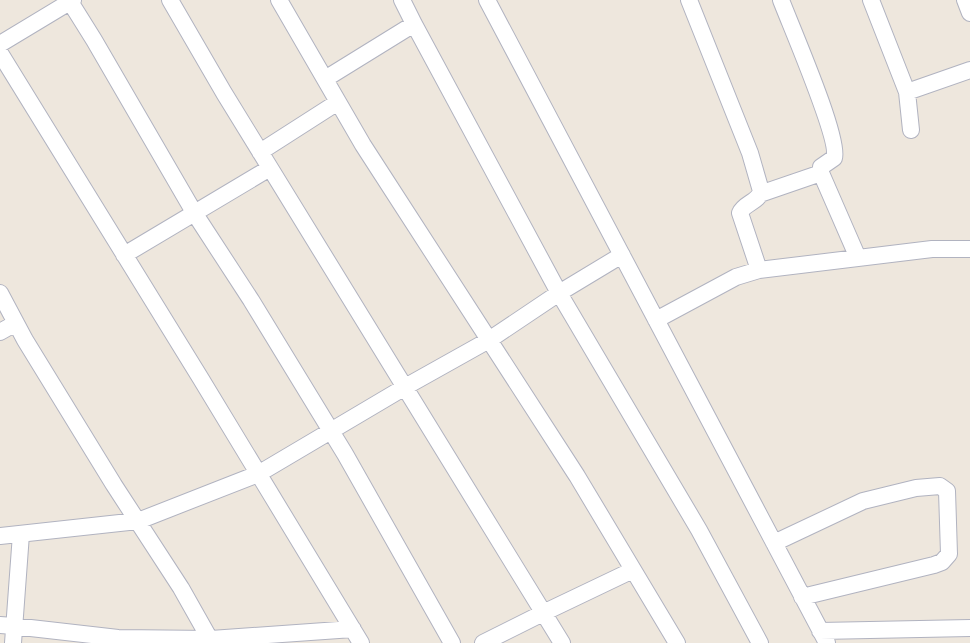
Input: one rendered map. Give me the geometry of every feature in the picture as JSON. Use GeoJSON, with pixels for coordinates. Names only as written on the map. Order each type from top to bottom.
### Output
{"type":"FeatureCollection","features":[{"type":"Feature","properties":{"kind":"street"},"geometry":{"type":"LineString","coordinates":[[170,0],[260,152],[562,643]]}},
{"type":"Feature","properties":{"kind":"street"},"geometry":{"type":"LineString","coordinates":[[279,0],[363,144],[577,476],[677,643]]}},
{"type":"Feature","properties":{"kind":"street"},"geometry":{"type":"LineString","coordinates":[[402,0],[559,293],[700,530],[760,643]]}},
{"type":"Feature","properties":{"kind":"street"},"geometry":{"type":"LineString","coordinates":[[487,0],[823,637],[970,628]]}},
{"type":"Feature","properties":{"kind":"street"},"geometry":{"type":"LineString","coordinates":[[689,0],[750,153],[761,191],[760,194]]}},
{"type":"Feature","properties":{"kind":"street"},"geometry":{"type":"LineString","coordinates":[[781,0],[824,109],[836,151],[834,158],[821,167],[820,173],[858,258]]}},
{"type":"Feature","properties":{"kind":"street"},"geometry":{"type":"LineString","coordinates":[[870,0],[906,92],[911,130]]}},
{"type":"Feature","properties":{"kind":"street"},"geometry":{"type":"LineString","coordinates":[[965,0],[970,13]]}},
{"type":"Feature","properties":{"kind":"street"},"geometry":{"type":"LineString","coordinates":[[0,44],[71,1],[195,214],[251,300],[331,431],[452,643]]}},
{"type":"Feature","properties":{"kind":"street"},"geometry":{"type":"LineString","coordinates":[[325,79],[414,24]]}},
{"type":"Feature","properties":{"kind":"street"},"geometry":{"type":"LineString","coordinates":[[0,53],[361,643]]}},
{"type":"Feature","properties":{"kind":"street"},"geometry":{"type":"LineString","coordinates":[[906,92],[970,70]]}},
{"type":"Feature","properties":{"kind":"street"},"geometry":{"type":"LineString","coordinates":[[260,152],[338,102]]}},
{"type":"Feature","properties":{"kind":"street"},"geometry":{"type":"LineString","coordinates":[[124,255],[270,168]]}},
{"type":"Feature","properties":{"kind":"street"},"geometry":{"type":"LineString","coordinates":[[759,270],[740,213],[743,208],[760,194],[820,173]]}},
{"type":"Feature","properties":{"kind":"street"},"geometry":{"type":"LineString","coordinates":[[656,320],[736,277],[759,270],[932,249],[970,249]]}},
{"type":"Feature","properties":{"kind":"street"},"geometry":{"type":"LineString","coordinates":[[0,536],[138,521],[258,474],[405,387],[489,340],[559,293],[622,255]]}},
{"type":"Feature","properties":{"kind":"street"},"geometry":{"type":"LineString","coordinates":[[0,293],[16,323],[114,485],[182,588],[212,641]]}},
{"type":"Feature","properties":{"kind":"street"},"geometry":{"type":"LineString","coordinates":[[0,332],[16,323]]}},
{"type":"Feature","properties":{"kind":"street"},"geometry":{"type":"LineString","coordinates":[[774,544],[863,501],[916,488],[940,486],[947,491],[949,554],[942,562],[802,597]]}},
{"type":"Feature","properties":{"kind":"street"},"geometry":{"type":"LineString","coordinates":[[13,643],[6,625],[21,534]]}},
{"type":"Feature","properties":{"kind":"street"},"geometry":{"type":"LineString","coordinates":[[483,643],[633,570]]}},
{"type":"Feature","properties":{"kind":"street"},"geometry":{"type":"LineString","coordinates":[[6,625],[118,640],[212,641],[353,629]]}}]}
